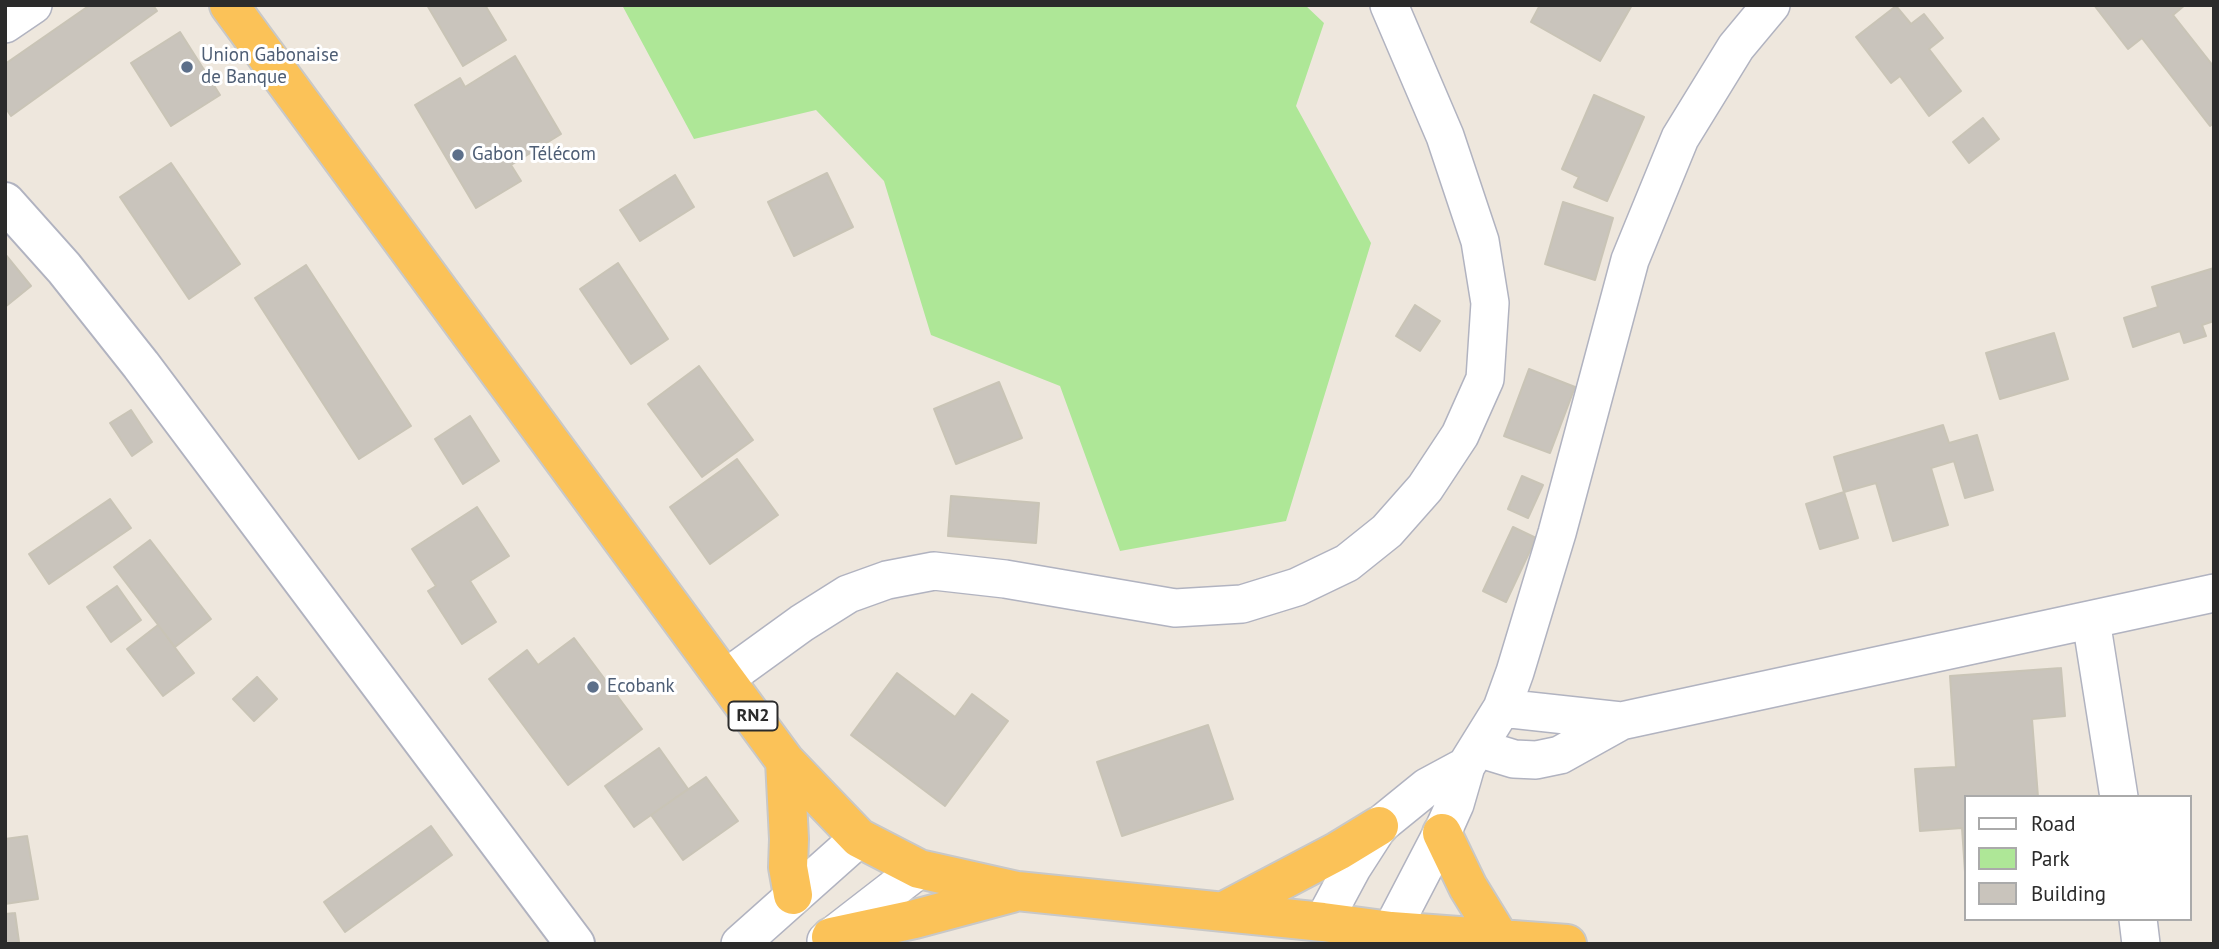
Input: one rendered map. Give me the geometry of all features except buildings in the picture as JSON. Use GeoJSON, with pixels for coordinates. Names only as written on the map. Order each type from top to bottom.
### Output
{"type":"FeatureCollection","features":[{"type":"Feature","properties":{"kind":"highway","name":"RN2"},"geometry":{"type":"LineString","coordinates":[[229,5],[726,677],[785,761],[859,838],[919,869],[1017,891],[1391,931],[1567,944]]}},
{"type":"Feature","properties":{"kind":"highway"},"geometry":{"type":"LineString","coordinates":[[785,761],[788,867],[793,895]]}},
{"type":"Feature","properties":{"kind":"highway"},"geometry":{"type":"LineString","coordinates":[[1223,911],[1379,826]]}},
{"type":"Feature","properties":{"kind":"highway"},"geometry":{"type":"LineString","coordinates":[[1442,833],[1468,887],[1500,939]]}},
{"type":"Feature","properties":{"kind":"highway"},"geometry":{"type":"LineString","coordinates":[[827,940],[1017,891]]}},
{"type":"Feature","properties":{"kind":"street"},"geometry":{"type":"LineString","coordinates":[[5,24],[33,5]]}},
{"type":"Feature","properties":{"kind":"street"},"geometry":{"type":"LineString","coordinates":[[726,677],[848,594],[887,580],[934,571],[1004,579],[1175,608],[1242,604],[1297,587],[1347,563],[1387,531],[1425,488],[1453,446],[1485,379],[1490,303],[1480,241],[1445,136],[1388,5]]}},
{"type":"Feature","properties":{"kind":"street"},"geometry":{"type":"LineString","coordinates":[[1391,931],[1442,833],[1472,757],[1502,708],[1557,533],[1630,260],[1680,138],[1736,47],[1771,5]]}},
{"type":"Feature","properties":{"kind":"street"},"geometry":{"type":"LineString","coordinates":[[5,202],[64,268],[141,365],[576,942]]}},
{"type":"Feature","properties":{"kind":"street"},"geometry":{"type":"LineString","coordinates":[[1323,922],[1352,868],[1379,826],[1427,787],[1472,757],[1536,760],[1560,755],[1621,721],[2214,593]]}},
{"type":"Feature","properties":{"kind":"street"},"geometry":{"type":"LineString","coordinates":[[2091,620],[2119,795]]}},
{"type":"Feature","properties":{"kind":"street"},"geometry":{"type":"LineString","coordinates":[[1502,708],[1621,721]]}},
{"type":"Feature","properties":{"kind":"street"},"geometry":{"type":"LineString","coordinates":[[740,944],[859,838]]}},
{"type":"Feature","properties":{"kind":"street"},"geometry":{"type":"LineString","coordinates":[[827,940],[919,869]]}},
{"type":"Feature","properties":{"kind":"street"},"geometry":{"type":"LineString","coordinates":[[2138,921],[2141,944]]}},
{"type":"Feature","properties":{"kind":"green space"},"geometry":{"type":"Polygon","coordinates":[[[622,5],[1305,5],[1324,23],[1296,106],[1371,243],[1286,521],[1120,551],[1060,386],[931,335],[884,181],[816,110],[694,139],[622,5]]]}},
{"type":"Feature","properties":{"kind":"place","name":"Union Gabonaise de Banque"},"geometry":{"type":"Point","coordinates":[187,67]}},
{"type":"Feature","properties":{"kind":"place","name":"Gabon Télécom"},"geometry":{"type":"Point","coordinates":[458,155]}},
{"type":"Feature","properties":{"kind":"place","name":"Ecobank"},"geometry":{"type":"Point","coordinates":[593,687]}}]}
